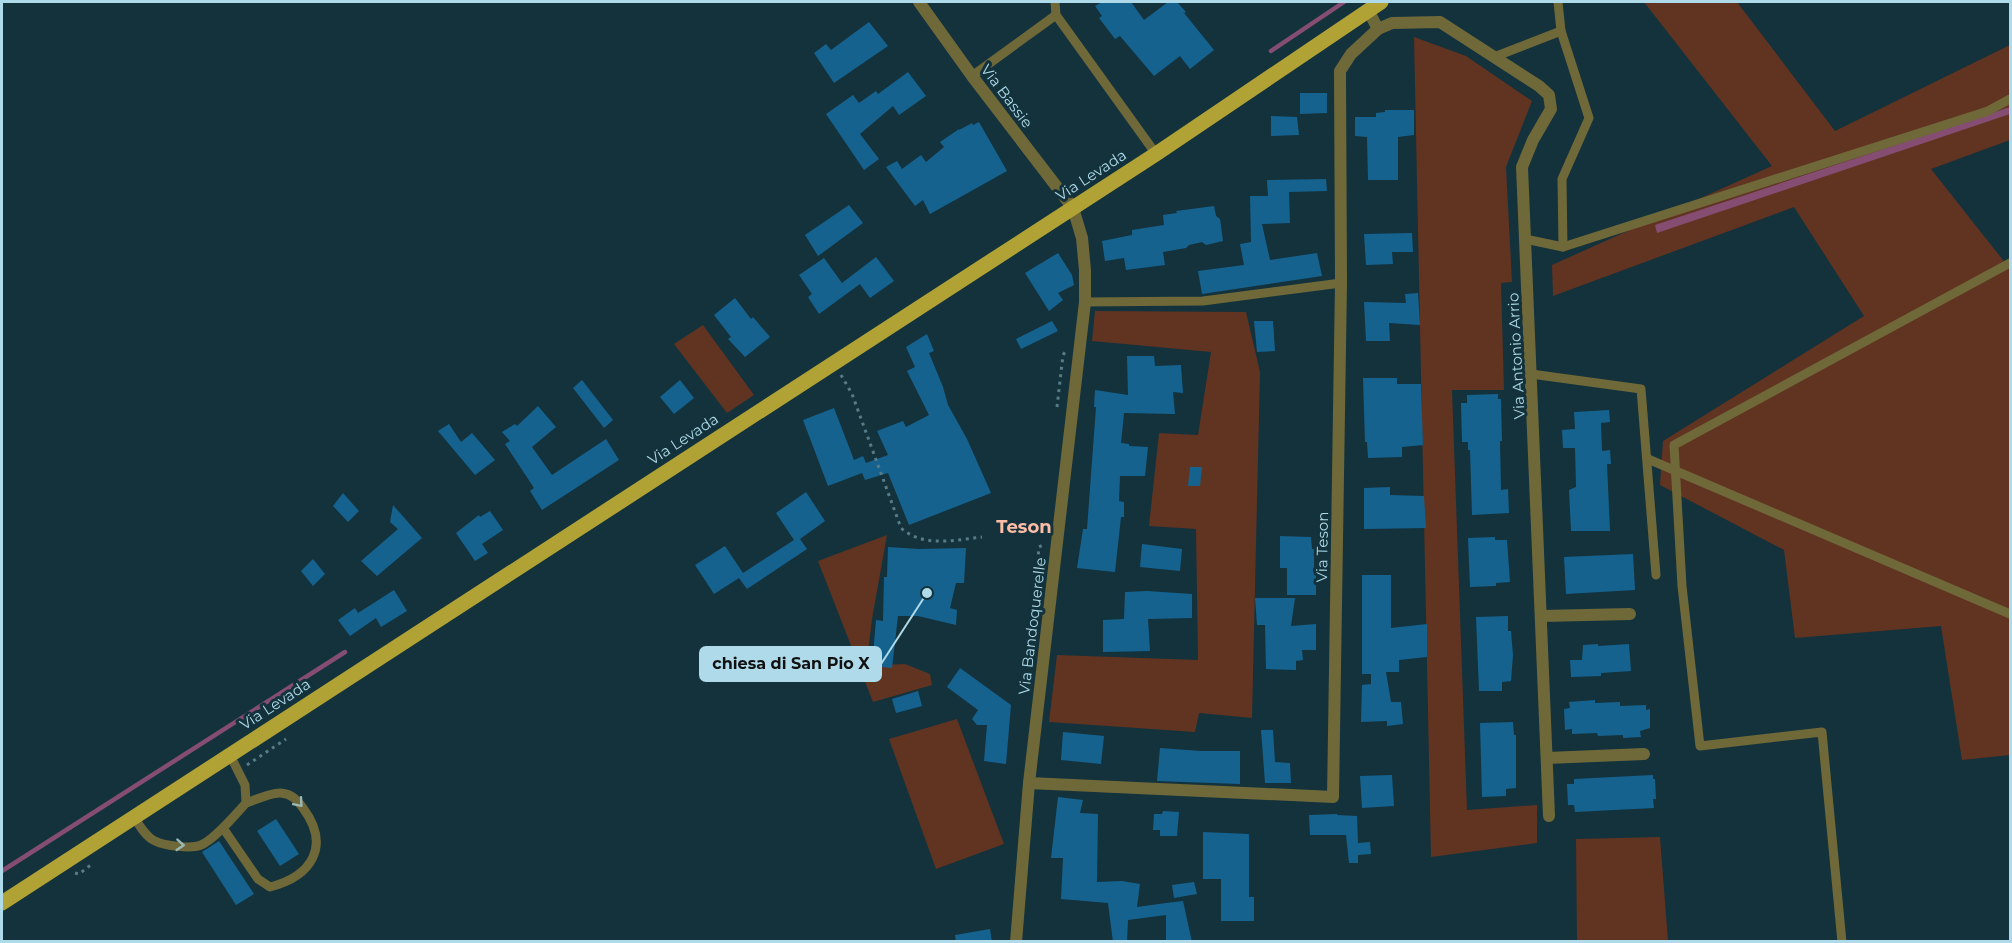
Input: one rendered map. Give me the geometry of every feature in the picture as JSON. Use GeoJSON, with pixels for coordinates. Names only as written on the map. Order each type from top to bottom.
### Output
{"type":"FeatureCollection","features":[{"type":"Feature","properties":{"kind":"main road","name":"Via Levada"},"geometry":{"type":"LineString","coordinates":[[2,903],[1156,154],[1375,6]]}},
{"type":"Feature","properties":{"kind":"street","name":"Via Bassie"},"geometry":{"type":"LineString","coordinates":[[919,2],[972,76],[1073,208]]}},
{"type":"Feature","properties":{"kind":"street"},"geometry":{"type":"LineString","coordinates":[[1375,6],[1378,29]]}},
{"type":"Feature","properties":{"kind":"street","name":"Via Antonio Arrio"},"geometry":{"type":"LineString","coordinates":[[1378,29],[1392,23],[1440,22],[1539,86],[1549,95],[1551,109],[1533,140],[1522,167],[1549,816]]}},
{"type":"Feature","properties":{"kind":"street","name":"Via Teson"},"geometry":{"type":"LineString","coordinates":[[1029,783],[1333,797],[1341,283],[1340,71],[1351,54],[1378,29]]}},
{"type":"Feature","properties":{"kind":"street","name":"Via Bandoquerelle"},"geometry":{"type":"LineString","coordinates":[[1016,942],[1029,783],[1085,302],[1082,238],[1073,208]]}},
{"type":"Feature","properties":{"kind":"street"},"geometry":{"type":"LineString","coordinates":[[1542,616],[1630,614]]}},
{"type":"Feature","properties":{"kind":"street"},"geometry":{"type":"LineString","coordinates":[[1547,758],[1644,754]]}},
{"type":"Feature","properties":{"kind":"lane"},"geometry":{"type":"LineString","coordinates":[[1055,2],[1056,15],[1156,154]]}},
{"type":"Feature","properties":{"kind":"lane"},"geometry":{"type":"LineString","coordinates":[[1558,2],[1561,31],[1589,118],[1562,179],[1563,247]]}},
{"type":"Feature","properties":{"kind":"lane"},"geometry":{"type":"LineString","coordinates":[[972,76],[1056,15]]}},
{"type":"Feature","properties":{"kind":"lane"},"geometry":{"type":"LineString","coordinates":[[1494,57],[1561,31]]}},
{"type":"Feature","properties":{"kind":"lane"},"geometry":{"type":"LineString","coordinates":[[1525,239],[1563,247],[1988,111],[2010,99]]}},
{"type":"Feature","properties":{"kind":"lane"},"geometry":{"type":"LineString","coordinates":[[1842,942],[1822,732],[1700,746],[1682,586],[1674,446],[2010,263]]}},
{"type":"Feature","properties":{"kind":"lane"},"geometry":{"type":"LineString","coordinates":[[1085,302],[1203,301],[1341,283]]}},
{"type":"Feature","properties":{"kind":"lane"},"geometry":{"type":"LineString","coordinates":[[1532,374],[1641,389],[1656,575]]}},
{"type":"Feature","properties":{"kind":"lane"},"geometry":{"type":"LineString","coordinates":[[1648,459],[2010,614]]}},
{"type":"Feature","properties":{"kind":"lane"},"geometry":{"type":"LineString","coordinates":[[230,755],[245,785],[246,803]]}},
{"type":"Feature","properties":{"kind":"lane"},"geometry":{"type":"LineString","coordinates":[[134,817],[142,829],[155,841],[183,847],[202,845],[223,828],[246,803],[279,793],[292,796],[308,815],[317,840],[314,858],[307,868],[285,883],[270,887],[258,879],[223,828]]}},
{"type":"Feature","properties":{"kind":"path"},"geometry":{"type":"LineString","coordinates":[[834,363],[852,394],[901,528],[907,534],[922,540],[940,541],[982,537]]}},
{"type":"Feature","properties":{"kind":"shaded area"},"geometry":{"type":"Polygon","coordinates":[[[1644,2],[1737,2],[1835,131],[2010,45],[2010,140],[1931,169],[2010,269],[2010,755],[1962,760],[1941,626],[1795,638],[1784,550],[1660,485],[1663,441],[1864,316],[1794,207],[1553,296],[1552,265],[1772,166],[1644,2]]]}},
{"type":"Feature","properties":{"kind":"shaded area"},"geometry":{"type":"Polygon","coordinates":[[[1414,37],[1466,56],[1532,101],[1506,167],[1512,282],[1501,283],[1504,390],[1452,390],[1467,810],[1537,805],[1537,843],[1431,857],[1414,37]]]}},
{"type":"Feature","properties":{"kind":"shaded area"},"geometry":{"type":"Polygon","coordinates":[[[2010,107],[2010,114],[1657,233],[1655,225],[2010,107]]]}},
{"type":"Feature","properties":{"kind":"shaded area"},"geometry":{"type":"Polygon","coordinates":[[[1095,311],[1246,312],[1260,372],[1252,718],[1199,713],[1195,732],[1049,722],[1057,655],[1198,660],[1196,529],[1149,526],[1159,433],[1198,435],[1211,352],[1092,341],[1095,311]]]}},
{"type":"Feature","properties":{"kind":"shaded area"},"geometry":{"type":"Polygon","coordinates":[[[703,325],[754,395],[727,413],[674,344],[703,325]]]}},
{"type":"Feature","properties":{"kind":"shaded area"},"geometry":{"type":"Polygon","coordinates":[[[887,535],[867,661],[880,665],[905,664],[930,674],[932,685],[873,702],[818,561],[887,535]]]}},
{"type":"Feature","properties":{"kind":"shaded area"},"geometry":{"type":"Polygon","coordinates":[[[957,719],[1004,844],[936,869],[889,739],[957,719]]]}},
{"type":"Feature","properties":{"kind":"shaded area"},"geometry":{"type":"Polygon","coordinates":[[[1660,837],[1668,941],[1577,941],[1576,839],[1660,837]]]}},
{"type":"Feature","properties":{"kind":"building"},"geometry":{"type":"Polygon","coordinates":[[[1102,2],[1131,2],[1144,20],[1168,2],[1177,2],[1214,50],[1190,69],[1180,56],[1154,76],[1120,36],[1115,39],[1099,18],[1102,16],[1095,6],[1102,2]]]}},
{"type":"Feature","properties":{"kind":"building"},"geometry":{"type":"Polygon","coordinates":[[[869,22],[888,46],[834,83],[814,53],[826,44],[831,50],[869,22]]]}},
{"type":"Feature","properties":{"kind":"building"},"geometry":{"type":"Polygon","coordinates":[[[908,72],[926,96],[899,115],[893,106],[860,134],[879,159],[864,170],[826,114],[853,95],[859,103],[876,91],[878,94],[908,72]]]}},
{"type":"Feature","properties":{"kind":"building"},"geometry":{"type":"Polygon","coordinates":[[[1300,93],[1327,93],[1327,113],[1300,114],[1300,93]]]}},
{"type":"Feature","properties":{"kind":"building"},"geometry":{"type":"Polygon","coordinates":[[[1385,110],[1414,110],[1414,135],[1398,137],[1398,180],[1368,180],[1367,137],[1355,136],[1355,117],[1376,117],[1376,113],[1385,112],[1385,110]]]}},
{"type":"Feature","properties":{"kind":"building"},"geometry":{"type":"Polygon","coordinates":[[[1271,116],[1297,117],[1299,135],[1271,136],[1271,116]]]}},
{"type":"Feature","properties":{"kind":"building"},"geometry":{"type":"Polygon","coordinates":[[[979,122],[1007,171],[930,214],[923,200],[915,206],[886,167],[897,161],[902,169],[921,155],[926,162],[944,147],[940,142],[959,129],[979,122]]]}},
{"type":"Feature","properties":{"kind":"building"},"geometry":{"type":"Polygon","coordinates":[[[1326,179],[1327,191],[1289,192],[1290,223],[1262,224],[1270,260],[1317,253],[1322,276],[1202,294],[1198,271],[1244,265],[1240,244],[1251,242],[1250,196],[1268,196],[1267,180],[1326,179]]]}},
{"type":"Feature","properties":{"kind":"building"},"geometry":{"type":"Polygon","coordinates":[[[849,205],[863,223],[818,256],[805,235],[849,205]]]}},
{"type":"Feature","properties":{"kind":"building"},"geometry":{"type":"Polygon","coordinates":[[[1214,206],[1216,216],[1220,219],[1223,241],[1206,245],[1202,242],[1186,248],[1163,252],[1165,265],[1126,270],[1124,258],[1105,261],[1102,241],[1132,235],[1132,230],[1164,225],[1163,215],[1214,206]]]}},
{"type":"Feature","properties":{"kind":"building"},"geometry":{"type":"Polygon","coordinates":[[[1412,233],[1413,252],[1392,252],[1393,264],[1366,265],[1364,234],[1412,233]]]}},
{"type":"Feature","properties":{"kind":"building"},"geometry":{"type":"Polygon","coordinates":[[[1058,253],[1072,275],[1074,285],[1058,293],[1063,300],[1049,311],[1025,273],[1058,253]]]}},
{"type":"Feature","properties":{"kind":"building"},"geometry":{"type":"Polygon","coordinates":[[[876,257],[894,281],[870,298],[860,284],[819,314],[808,297],[812,294],[799,275],[824,258],[842,283],[876,257]]]}},
{"type":"Feature","properties":{"kind":"building"},"geometry":{"type":"Polygon","coordinates":[[[1418,293],[1420,325],[1389,323],[1390,341],[1366,341],[1364,302],[1406,303],[1405,294],[1418,293]]]}},
{"type":"Feature","properties":{"kind":"building"},"geometry":{"type":"Polygon","coordinates":[[[735,298],[751,319],[753,317],[770,337],[745,357],[728,339],[731,337],[714,315],[735,298]]]}},
{"type":"Feature","properties":{"kind":"building"},"geometry":{"type":"Polygon","coordinates":[[[1052,321],[1058,331],[1021,349],[1016,339],[1052,321]]]}},
{"type":"Feature","properties":{"kind":"building"},"geometry":{"type":"Polygon","coordinates":[[[1254,321],[1273,321],[1275,351],[1257,352],[1254,321]]]}},
{"type":"Feature","properties":{"kind":"building"},"geometry":{"type":"Polygon","coordinates":[[[927,334],[934,351],[929,353],[948,405],[967,439],[991,493],[909,525],[888,473],[865,480],[862,473],[828,486],[803,420],[834,408],[854,460],[863,456],[866,463],[888,455],[877,431],[903,421],[906,427],[929,415],[907,371],[915,367],[906,347],[927,334]]]}},
{"type":"Feature","properties":{"kind":"building"},"geometry":{"type":"Polygon","coordinates":[[[1127,356],[1154,356],[1155,366],[1181,365],[1183,393],[1173,392],[1175,414],[1124,413],[1121,443],[1148,447],[1145,476],[1120,476],[1119,501],[1124,502],[1124,517],[1121,517],[1115,572],[1077,568],[1083,529],[1087,529],[1096,407],[1094,407],[1095,390],[1128,395],[1127,356]]]}},
{"type":"Feature","properties":{"kind":"building"},"geometry":{"type":"Polygon","coordinates":[[[1363,378],[1397,378],[1397,384],[1421,384],[1423,445],[1402,447],[1402,457],[1368,458],[1367,442],[1365,442],[1363,378]]]}},
{"type":"Feature","properties":{"kind":"building"},"geometry":{"type":"Polygon","coordinates":[[[582,380],[613,420],[604,428],[573,388],[582,380]]]}},
{"type":"Feature","properties":{"kind":"building"},"geometry":{"type":"Polygon","coordinates":[[[680,380],[694,398],[674,414],[660,397],[680,380]]]}},
{"type":"Feature","properties":{"kind":"building"},"geometry":{"type":"Polygon","coordinates":[[[1498,394],[1498,399],[1501,399],[1501,490],[1508,489],[1509,513],[1472,515],[1470,450],[1468,450],[1468,442],[1462,442],[1461,403],[1467,403],[1467,395],[1498,394]]]}},
{"type":"Feature","properties":{"kind":"building"},"geometry":{"type":"Polygon","coordinates":[[[538,406],[556,427],[532,447],[552,475],[606,439],[619,460],[542,510],[530,491],[534,488],[505,444],[510,441],[502,432],[515,424],[517,426],[538,406]]]}},
{"type":"Feature","properties":{"kind":"building"},"geometry":{"type":"Polygon","coordinates":[[[1609,410],[1610,422],[1601,423],[1602,451],[1610,450],[1611,464],[1607,464],[1610,531],[1571,531],[1569,490],[1576,487],[1575,448],[1563,448],[1562,430],[1575,429],[1574,412],[1609,410]]]}},
{"type":"Feature","properties":{"kind":"building"},"geometry":{"type":"Polygon","coordinates":[[[449,424],[461,442],[472,433],[495,460],[475,475],[438,431],[449,424]]]}},
{"type":"Feature","properties":{"kind":"building"},"geometry":{"type":"Polygon","coordinates":[[[1190,467],[1202,467],[1200,486],[1188,486],[1190,467]]]}},
{"type":"Feature","properties":{"kind":"building"},"geometry":{"type":"Polygon","coordinates":[[[1390,487],[1390,495],[1424,496],[1426,528],[1364,529],[1364,488],[1390,487]]]}},
{"type":"Feature","properties":{"kind":"building"},"geometry":{"type":"Polygon","coordinates":[[[806,492],[825,521],[800,539],[807,549],[747,589],[739,578],[714,594],[695,565],[725,546],[743,573],[794,540],[776,513],[806,492]]]}},
{"type":"Feature","properties":{"kind":"building"},"geometry":{"type":"Polygon","coordinates":[[[343,493],[359,511],[348,522],[333,506],[343,493]]]}},
{"type":"Feature","properties":{"kind":"building"},"geometry":{"type":"Polygon","coordinates":[[[393,505],[422,538],[377,576],[361,561],[398,529],[390,522],[393,505]]]}},
{"type":"Feature","properties":{"kind":"building"},"geometry":{"type":"Polygon","coordinates":[[[490,511],[503,530],[482,544],[488,553],[475,561],[456,533],[479,515],[480,517],[490,511]]]}},
{"type":"Feature","properties":{"kind":"building"},"geometry":{"type":"Polygon","coordinates":[[[1280,536],[1311,537],[1312,549],[1314,549],[1316,595],[1287,595],[1287,568],[1280,568],[1280,536]]]}},
{"type":"Feature","properties":{"kind":"building"},"geometry":{"type":"Polygon","coordinates":[[[1495,537],[1495,540],[1507,540],[1510,582],[1496,583],[1496,586],[1470,587],[1468,538],[1495,537]]]}},
{"type":"Feature","properties":{"kind":"building"},"geometry":{"type":"Polygon","coordinates":[[[1142,544],[1182,549],[1180,571],[1140,567],[1142,544]]]}},
{"type":"Feature","properties":{"kind":"building"},"geometry":{"type":"Polygon","coordinates":[[[888,547],[966,548],[964,583],[956,583],[950,608],[957,610],[956,625],[918,616],[898,616],[892,668],[872,666],[876,620],[883,621],[884,577],[887,577],[888,547]]]}},
{"type":"Feature","properties":{"kind":"building"},"geometry":{"type":"Polygon","coordinates":[[[1633,554],[1635,590],[1566,594],[1564,557],[1633,554]]]}},
{"type":"Feature","properties":{"kind":"building"},"geometry":{"type":"Polygon","coordinates":[[[313,559],[325,574],[313,586],[301,571],[313,559]]]}},
{"type":"Feature","properties":{"kind":"building"},"geometry":{"type":"Polygon","coordinates":[[[1362,575],[1391,575],[1391,628],[1427,624],[1427,657],[1399,660],[1399,672],[1386,672],[1391,702],[1401,702],[1403,724],[1387,726],[1387,721],[1361,722],[1362,685],[1371,684],[1371,674],[1362,674],[1362,575]]]}},
{"type":"Feature","properties":{"kind":"building"},"geometry":{"type":"Polygon","coordinates":[[[394,590],[407,611],[381,627],[376,618],[350,636],[338,620],[355,608],[358,613],[394,590]]]}},
{"type":"Feature","properties":{"kind":"building"},"geometry":{"type":"Polygon","coordinates":[[[1125,592],[1192,594],[1192,618],[1148,619],[1150,651],[1103,652],[1103,620],[1124,619],[1125,592]]]}},
{"type":"Feature","properties":{"kind":"building"},"geometry":{"type":"Polygon","coordinates":[[[1255,598],[1295,598],[1291,626],[1316,624],[1316,650],[1302,650],[1303,660],[1296,661],[1296,670],[1266,669],[1265,625],[1257,625],[1255,598]]]}},
{"type":"Feature","properties":{"kind":"building"},"geometry":{"type":"Polygon","coordinates":[[[1508,616],[1508,631],[1511,631],[1513,655],[1511,681],[1502,682],[1502,691],[1479,691],[1476,617],[1508,616]]]}},
{"type":"Feature","properties":{"kind":"building"},"geometry":{"type":"Polygon","coordinates":[[[1598,644],[1598,646],[1629,644],[1631,671],[1601,673],[1601,676],[1571,677],[1570,660],[1582,660],[1583,645],[1598,644]]]}},
{"type":"Feature","properties":{"kind":"building"},"geometry":{"type":"Polygon","coordinates":[[[960,668],[1011,705],[1006,764],[984,761],[987,725],[977,725],[972,719],[978,710],[947,687],[960,668]]]}},
{"type":"Feature","properties":{"kind":"building"},"geometry":{"type":"Polygon","coordinates":[[[918,691],[922,706],[896,713],[892,699],[918,691]]]}},
{"type":"Feature","properties":{"kind":"building"},"geometry":{"type":"Polygon","coordinates":[[[1595,700],[1595,703],[1620,702],[1620,706],[1646,705],[1646,710],[1650,709],[1650,728],[1640,731],[1641,737],[1623,738],[1623,735],[1572,734],[1572,729],[1565,730],[1564,709],[1570,708],[1569,702],[1595,700]]]}},
{"type":"Feature","properties":{"kind":"building"},"geometry":{"type":"Polygon","coordinates":[[[1513,722],[1514,735],[1516,735],[1516,788],[1506,789],[1506,796],[1482,797],[1480,723],[1513,722]]]}},
{"type":"Feature","properties":{"kind":"building"},"geometry":{"type":"Polygon","coordinates":[[[1261,730],[1273,730],[1275,762],[1290,763],[1291,783],[1265,783],[1261,730]]]}},
{"type":"Feature","properties":{"kind":"building"},"geometry":{"type":"Polygon","coordinates":[[[1063,732],[1104,736],[1101,764],[1061,760],[1063,732]]]}},
{"type":"Feature","properties":{"kind":"building"},"geometry":{"type":"Polygon","coordinates":[[[1160,748],[1240,751],[1240,784],[1157,781],[1160,748]]]}},
{"type":"Feature","properties":{"kind":"building"},"geometry":{"type":"Polygon","coordinates":[[[1392,775],[1394,806],[1362,808],[1360,776],[1392,775]]]}},
{"type":"Feature","properties":{"kind":"building"},"geometry":{"type":"Polygon","coordinates":[[[1653,775],[1656,799],[1653,799],[1654,808],[1575,812],[1574,805],[1568,805],[1567,784],[1574,784],[1574,779],[1653,775]]]}},
{"type":"Feature","properties":{"kind":"building"},"geometry":{"type":"Polygon","coordinates":[[[1058,797],[1083,800],[1080,813],[1098,814],[1097,882],[1122,881],[1140,884],[1137,907],[1183,901],[1192,942],[1166,942],[1166,915],[1128,920],[1127,942],[1113,942],[1108,903],[1061,899],[1063,858],[1051,858],[1058,797]]]}},
{"type":"Feature","properties":{"kind":"building"},"geometry":{"type":"Polygon","coordinates":[[[1163,811],[1179,812],[1177,836],[1160,836],[1160,830],[1153,830],[1154,814],[1162,814],[1163,811]]]}},
{"type":"Feature","properties":{"kind":"building"},"geometry":{"type":"Polygon","coordinates":[[[1309,815],[1357,816],[1358,843],[1370,842],[1371,854],[1358,855],[1358,863],[1349,863],[1346,835],[1310,835],[1309,815]]]}},
{"type":"Feature","properties":{"kind":"building"},"geometry":{"type":"Polygon","coordinates":[[[276,819],[299,854],[280,866],[257,831],[276,819]]]}},
{"type":"Feature","properties":{"kind":"building"},"geometry":{"type":"Polygon","coordinates":[[[1203,832],[1249,834],[1249,897],[1254,897],[1254,921],[1221,921],[1221,879],[1203,879],[1203,832]]]}},
{"type":"Feature","properties":{"kind":"building"},"geometry":{"type":"Polygon","coordinates":[[[219,841],[254,894],[236,905],[202,852],[219,841]]]}},
{"type":"Feature","properties":{"kind":"building"},"geometry":{"type":"Polygon","coordinates":[[[1194,882],[1197,894],[1174,898],[1172,885],[1194,882]]]}},
{"type":"Feature","properties":{"kind":"building"},"geometry":{"type":"Polygon","coordinates":[[[990,929],[992,942],[956,942],[955,935],[990,929]]]}},
{"type":"Feature","properties":{"kind":"waterway"},"geometry":{"type":"LineString","coordinates":[[1271,51],[1344,2]]}},
{"type":"Feature","properties":{"kind":"waterway"},"geometry":{"type":"LineString","coordinates":[[2,871],[345,652]]}},
{"type":"Feature","properties":{"kind":"place","name":"chiesa di San Pio X"},"geometry":{"type":"Point","coordinates":[927,593]}},
{"type":"Feature","properties":{"kind":"district","name":"Teson"},"geometry":{"type":"Point","coordinates":[1024,527]}}]}
